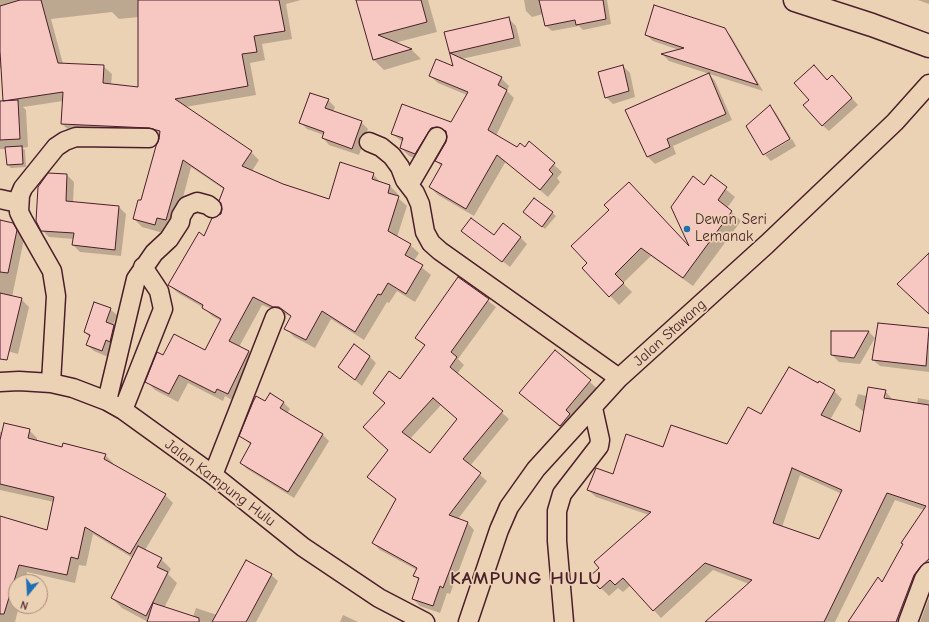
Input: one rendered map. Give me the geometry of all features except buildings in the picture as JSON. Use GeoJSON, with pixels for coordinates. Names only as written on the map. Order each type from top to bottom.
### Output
{"type":"FeatureCollection","features":[{"type":"Feature","properties":{"kind":"main road"},"geometry":{"type":"LineString","coordinates":[[795,0],[872,25],[929,46]]}},
{"type":"Feature","properties":{"kind":"street","name":"Jalan Stawang"},"geometry":{"type":"LineString","coordinates":[[468,622],[499,530],[509,507],[536,469],[619,378],[768,244],[895,122],[929,84]]}},
{"type":"Feature","properties":{"kind":"street"},"geometry":{"type":"LineString","coordinates":[[51,383],[56,296],[52,271],[23,220],[18,203],[23,188],[56,147],[65,141],[76,137],[149,138]]}},
{"type":"Feature","properties":{"kind":"street"},"geometry":{"type":"LineString","coordinates":[[409,185],[437,137]]}},
{"type":"Feature","properties":{"kind":"street"},"geometry":{"type":"LineString","coordinates":[[369,142],[381,147],[392,156],[420,204],[426,232],[432,243],[440,251],[619,378]]}},
{"type":"Feature","properties":{"kind":"street"},"geometry":{"type":"LineString","coordinates":[[0,199],[18,203]]}},
{"type":"Feature","properties":{"kind":"street"},"geometry":{"type":"LineString","coordinates":[[107,401],[134,286],[143,267],[154,253],[169,239],[180,222],[181,216],[187,206],[192,203],[203,203],[212,208]]}},
{"type":"Feature","properties":{"kind":"street"},"geometry":{"type":"LineString","coordinates":[[123,410],[163,309],[159,291],[143,267]]}},
{"type":"Feature","properties":{"kind":"street"},"geometry":{"type":"LineString","coordinates":[[213,475],[275,317]]}},
{"type":"Feature","properties":{"kind":"street","name":"Jalan Kampung Hulu"},"geometry":{"type":"LineString","coordinates":[[0,382],[19,381],[51,383],[73,388],[107,401],[123,410],[213,475],[303,547],[379,598],[425,622]]}},
{"type":"Feature","properties":{"kind":"street"},"geometry":{"type":"LineString","coordinates":[[564,622],[556,511],[562,494],[599,446],[600,440],[593,408]]}},
{"type":"Feature","properties":{"kind":"street"},"geometry":{"type":"LineString","coordinates":[[908,622],[924,579],[929,572]]}},
{"type":"Feature","properties":{"kind":"place","name":"Dewan Seri Lemanak"},"geometry":{"type":"Point","coordinates":[687,229]}},
{"type":"Feature","properties":{"kind":"district","name":"KAMPUNG HULU"},"geometry":{"type":"Point","coordinates":[526,579]}}]}
